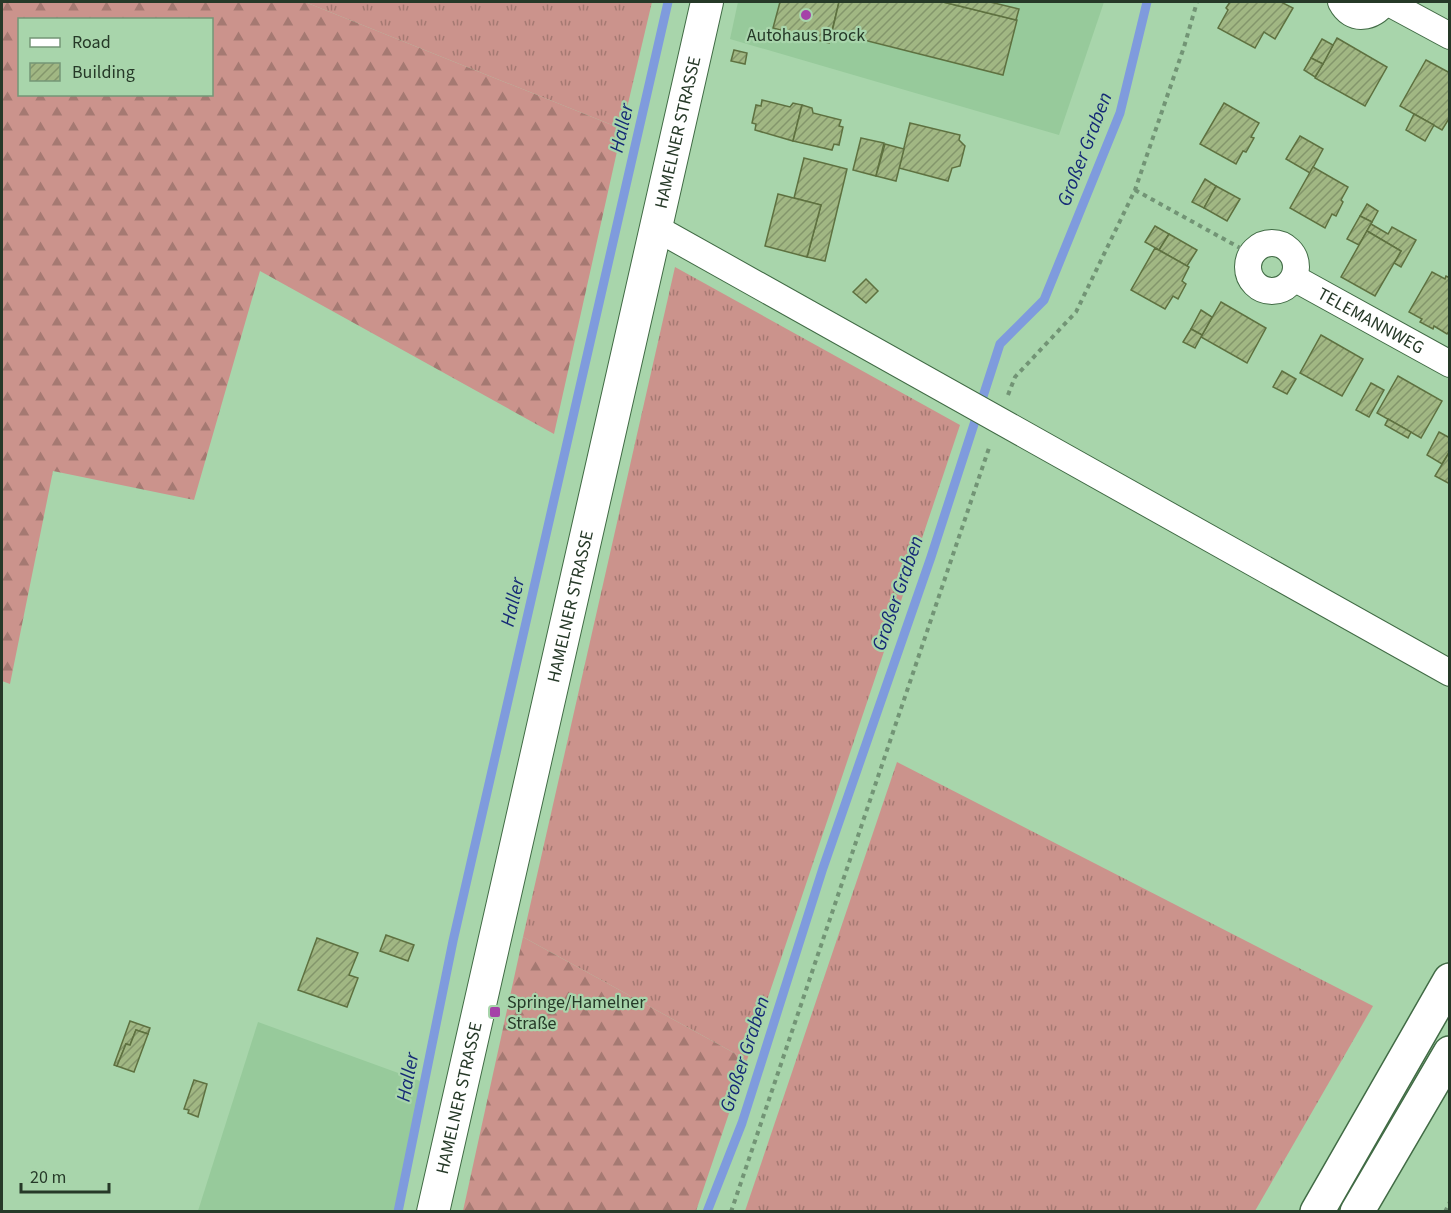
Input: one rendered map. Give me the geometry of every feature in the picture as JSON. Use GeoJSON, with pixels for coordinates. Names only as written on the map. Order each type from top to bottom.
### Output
{"type":"FeatureCollection","features":[{"type":"Feature","properties":{"kind":"highway"},"geometry":{"type":"LineString","coordinates":[[1317,1212],[1449,980]]}},
{"type":"Feature","properties":{"kind":"highway"},"geometry":{"type":"LineString","coordinates":[[1357,1212],[1449,1053]]}},
{"type":"Feature","properties":{"kind":"street","name":"HAMELNER STRASSE"},"geometry":{"type":"LineString","coordinates":[[433,1212],[707,2]]}},
{"type":"Feature","properties":{"kind":"street"},"geometry":{"type":"LineString","coordinates":[[1341,2],[1350,12],[1360,16],[1370,15],[1386,2],[1449,36]]}},
{"type":"Feature","properties":{"kind":"street"},"geometry":{"type":"LineString","coordinates":[[656,228],[1449,673]]}},
{"type":"Feature","properties":{"kind":"street"},"geometry":{"type":"LineString","coordinates":[[1269,242],[1289,249],[1297,267],[1294,278],[1288,286],[1279,291],[1269,292],[1259,288],[1251,281],[1248,272],[1247,261],[1251,254],[1261,245],[1269,242]]}},
{"type":"Feature","properties":{"kind":"street","name":"TELEMANNWEG"},"geometry":{"type":"LineString","coordinates":[[1294,278],[1449,364]]}},
{"type":"Feature","properties":{"kind":"path"},"geometry":{"type":"LineString","coordinates":[[731,1212],[990,416],[1015,377],[1076,312],[1135,190],[1197,2]]}},
{"type":"Feature","properties":{"kind":"path"},"geometry":{"type":"LineString","coordinates":[[1135,190],[1251,254]]}},
{"type":"Feature","properties":{"kind":"path"},"geometry":{"type":"LineString","coordinates":[[1445,1212],[1449,1202]]}},
{"type":"Feature","properties":{"kind":"shaded area"},"geometry":{"type":"Polygon","coordinates":[[[738,2],[1104,2],[1059,135],[730,39],[738,2]]]}},
{"type":"Feature","properties":{"kind":"shaded area"},"geometry":{"type":"Polygon","coordinates":[[[258,1022],[423,1082],[395,1211],[198,1211],[258,1022]]]}},
{"type":"Feature","properties":{"kind":"green space"},"geometry":{"type":"Polygon","coordinates":[[[2,2],[305,2],[622,129],[554,434],[260,271],[194,500],[53,471],[10,684],[2,681],[2,2]]]}},
{"type":"Feature","properties":{"kind":"green space"},"geometry":{"type":"Polygon","coordinates":[[[305,2],[652,2],[622,129],[305,2]]]}},
{"type":"Feature","properties":{"kind":"green space"},"geometry":{"type":"Polygon","coordinates":[[[675,267],[960,425],[747,1060],[523,937],[675,267]]]}},
{"type":"Feature","properties":{"kind":"green space"},"geometry":{"type":"Polygon","coordinates":[[[897,762],[1373,1006],[1255,1211],[745,1211],[897,762]]]}},
{"type":"Feature","properties":{"kind":"green space"},"geometry":{"type":"Polygon","coordinates":[[[523,937],[747,1060],[696,1211],[463,1211],[523,937]]]}},
{"type":"Feature","properties":{"kind":"building","name":"Autohaus Brock"},"geometry":{"type":"Polygon","coordinates":[[[780,2],[839,2],[829,43],[773,28],[780,2]]]}},
{"type":"Feature","properties":{"kind":"building"},"geometry":{"type":"Polygon","coordinates":[[[839,2],[943,2],[1017,20],[1003,75],[832,32],[839,2]]]}},
{"type":"Feature","properties":{"kind":"building"},"geometry":{"type":"Polygon","coordinates":[[[943,2],[990,2],[1019,9],[1016,20],[943,2]]]}},
{"type":"Feature","properties":{"kind":"building"},"geometry":{"type":"Polygon","coordinates":[[[1230,2],[1281,2],[1293,8],[1275,39],[1264,32],[1255,48],[1218,28],[1230,2]]]}},
{"type":"Feature","properties":{"kind":"building"},"geometry":{"type":"Polygon","coordinates":[[[1337,38],[1387,67],[1365,106],[1315,78],[1337,38]]]}},
{"type":"Feature","properties":{"kind":"building"},"geometry":{"type":"Polygon","coordinates":[[[1322,39],[1333,45],[1323,64],[1311,58],[1322,39]]]}},
{"type":"Feature","properties":{"kind":"building"},"geometry":{"type":"Polygon","coordinates":[[[734,50],[747,53],[745,64],[731,61],[734,50]]]}},
{"type":"Feature","properties":{"kind":"building"},"geometry":{"type":"Polygon","coordinates":[[[1311,58],[1323,64],[1315,77],[1304,70],[1311,58]]]}},
{"type":"Feature","properties":{"kind":"building"},"geometry":{"type":"Polygon","coordinates":[[[1426,60],[1450,73],[1450,117],[1442,130],[1400,106],[1426,60]]]}},
{"type":"Feature","properties":{"kind":"building"},"geometry":{"type":"Polygon","coordinates":[[[762,100],[790,107],[793,103],[802,105],[793,141],[755,130],[756,124],[752,123],[756,105],[761,106],[762,100]]]}},
{"type":"Feature","properties":{"kind":"building"},"geometry":{"type":"Polygon","coordinates":[[[1224,103],[1259,123],[1251,137],[1254,138],[1236,164],[1200,144],[1224,103]]]}},
{"type":"Feature","properties":{"kind":"building"},"geometry":{"type":"Polygon","coordinates":[[[802,105],[812,108],[813,113],[841,120],[839,126],[843,127],[839,145],[834,144],[832,150],[793,141],[802,105]]]}},
{"type":"Feature","properties":{"kind":"building"},"geometry":{"type":"Polygon","coordinates":[[[1414,114],[1434,125],[1425,141],[1406,130],[1414,114]]]}},
{"type":"Feature","properties":{"kind":"building"},"geometry":{"type":"Polygon","coordinates":[[[910,123],[960,135],[959,140],[965,146],[960,166],[952,168],[948,181],[899,168],[910,123]]]}},
{"type":"Feature","properties":{"kind":"building"},"geometry":{"type":"Polygon","coordinates":[[[1300,136],[1323,149],[1310,173],[1286,159],[1300,136]]]}},
{"type":"Feature","properties":{"kind":"building"},"geometry":{"type":"Polygon","coordinates":[[[861,138],[884,143],[876,176],[853,170],[861,138]]]}},
{"type":"Feature","properties":{"kind":"building"},"geometry":{"type":"Polygon","coordinates":[[[885,144],[904,149],[896,181],[876,176],[885,144]]]}},
{"type":"Feature","properties":{"kind":"building"},"geometry":{"type":"Polygon","coordinates":[[[804,158],[847,169],[825,261],[807,257],[821,205],[794,198],[804,158]]]}},
{"type":"Feature","properties":{"kind":"building"},"geometry":{"type":"Polygon","coordinates":[[[1313,167],[1348,187],[1336,216],[1332,214],[1325,228],[1290,208],[1313,167]]]}},
{"type":"Feature","properties":{"kind":"building"},"geometry":{"type":"Polygon","coordinates":[[[1205,179],[1216,186],[1204,208],[1192,202],[1205,179]]]}},
{"type":"Feature","properties":{"kind":"building"},"geometry":{"type":"Polygon","coordinates":[[[1216,186],[1240,199],[1227,221],[1204,208],[1216,186]]]}},
{"type":"Feature","properties":{"kind":"building"},"geometry":{"type":"Polygon","coordinates":[[[778,194],[821,205],[807,257],[765,246],[778,194]]]}},
{"type":"Feature","properties":{"kind":"building"},"geometry":{"type":"Polygon","coordinates":[[[1367,204],[1378,211],[1372,222],[1360,216],[1367,204]]]}},
{"type":"Feature","properties":{"kind":"building"},"geometry":{"type":"Polygon","coordinates":[[[1360,216],[1372,222],[1359,245],[1347,239],[1360,216]]]}},
{"type":"Feature","properties":{"kind":"building"},"geometry":{"type":"Polygon","coordinates":[[[1371,224],[1388,234],[1392,227],[1416,240],[1401,267],[1394,263],[1401,251],[1367,231],[1371,224]]]}},
{"type":"Feature","properties":{"kind":"building"},"geometry":{"type":"Polygon","coordinates":[[[1155,226],[1169,234],[1159,250],[1145,242],[1155,226]]]}},
{"type":"Feature","properties":{"kind":"building"},"geometry":{"type":"Polygon","coordinates":[[[1367,231],[1401,251],[1375,296],[1341,277],[1367,231]]]}},
{"type":"Feature","properties":{"kind":"building"},"geometry":{"type":"Polygon","coordinates":[[[1169,234],[1197,250],[1187,266],[1159,250],[1169,234]]]}},
{"type":"Feature","properties":{"kind":"building"},"geometry":{"type":"Polygon","coordinates":[[[1155,248],[1189,267],[1182,281],[1186,284],[1178,299],[1173,296],[1165,309],[1131,290],[1155,248]]]}},
{"type":"Feature","properties":{"kind":"building"},"geometry":{"type":"Polygon","coordinates":[[[1432,272],[1445,279],[1446,276],[1450,278],[1450,330],[1447,334],[1434,326],[1433,329],[1420,322],[1422,319],[1409,312],[1432,272]]]}},
{"type":"Feature","properties":{"kind":"building"},"geometry":{"type":"Polygon","coordinates":[[[866,279],[878,291],[866,303],[853,292],[866,279]]]}},
{"type":"Feature","properties":{"kind":"building"},"geometry":{"type":"Polygon","coordinates":[[[1221,302],[1266,328],[1247,363],[1201,337],[1221,302]]]}},
{"type":"Feature","properties":{"kind":"building"},"geometry":{"type":"Polygon","coordinates":[[[1201,310],[1212,317],[1202,335],[1191,329],[1201,310]]]}},
{"type":"Feature","properties":{"kind":"building"},"geometry":{"type":"Polygon","coordinates":[[[1191,329],[1202,335],[1195,348],[1183,342],[1191,329]]]}},
{"type":"Feature","properties":{"kind":"building"},"geometry":{"type":"Polygon","coordinates":[[[1321,335],[1363,359],[1342,396],[1300,373],[1321,335]]]}},
{"type":"Feature","properties":{"kind":"building"},"geometry":{"type":"Polygon","coordinates":[[[1282,371],[1296,379],[1287,394],[1273,387],[1282,371]]]}},
{"type":"Feature","properties":{"kind":"building"},"geometry":{"type":"Polygon","coordinates":[[[1398,376],[1442,401],[1421,438],[1377,413],[1398,376]]]}},
{"type":"Feature","properties":{"kind":"building"},"geometry":{"type":"Polygon","coordinates":[[[1371,383],[1384,390],[1369,417],[1356,410],[1371,383]]]}},
{"type":"Feature","properties":{"kind":"building"},"geometry":{"type":"Polygon","coordinates":[[[1388,419],[1411,432],[1408,438],[1385,425],[1388,419]]]}},
{"type":"Feature","properties":{"kind":"building"},"geometry":{"type":"Polygon","coordinates":[[[1439,432],[1450,438],[1450,451],[1442,464],[1427,455],[1439,432]]]}},
{"type":"Feature","properties":{"kind":"building"},"geometry":{"type":"Polygon","coordinates":[[[1450,451],[1450,484],[1435,476],[1450,451]]]}},
{"type":"Feature","properties":{"kind":"building"},"geometry":{"type":"Polygon","coordinates":[[[386,935],[414,945],[408,961],[380,951],[386,935]]]}},
{"type":"Feature","properties":{"kind":"building"},"geometry":{"type":"Polygon","coordinates":[[[317,938],[358,953],[349,975],[358,978],[347,1007],[298,990],[317,938]]]}},
{"type":"Feature","properties":{"kind":"building"},"geometry":{"type":"Polygon","coordinates":[[[130,1021],[150,1028],[148,1034],[136,1030],[130,1045],[126,1044],[117,1066],[114,1065],[130,1021]]]}},
{"type":"Feature","properties":{"kind":"building"},"geometry":{"type":"Polygon","coordinates":[[[136,1030],[148,1034],[134,1072],[117,1066],[126,1044],[130,1045],[136,1030]]]}},
{"type":"Feature","properties":{"kind":"building"},"geometry":{"type":"Polygon","coordinates":[[[194,1080],[207,1084],[198,1117],[184,1109],[194,1080]]]}},
{"type":"Feature","properties":{"kind":"waterway","name":"Haller"},"geometry":{"type":"LineString","coordinates":[[398,1212],[453,941],[668,2]]}},
{"type":"Feature","properties":{"kind":"waterway","name":"Großer Graben"},"geometry":{"type":"LineString","coordinates":[[707,1212],[742,1123],[823,868],[931,557],[1000,344],[1044,300],[1120,113],[1147,2]]}},
{"type":"Feature","properties":{"kind":"place","name":"Autohaus Brock"},"geometry":{"type":"Point","coordinates":[806,15]}},
{"type":"Feature","properties":{"kind":"place","name":"Springe/Hamelner Straße"},"geometry":{"type":"Point","coordinates":[495,1012]}}]}
